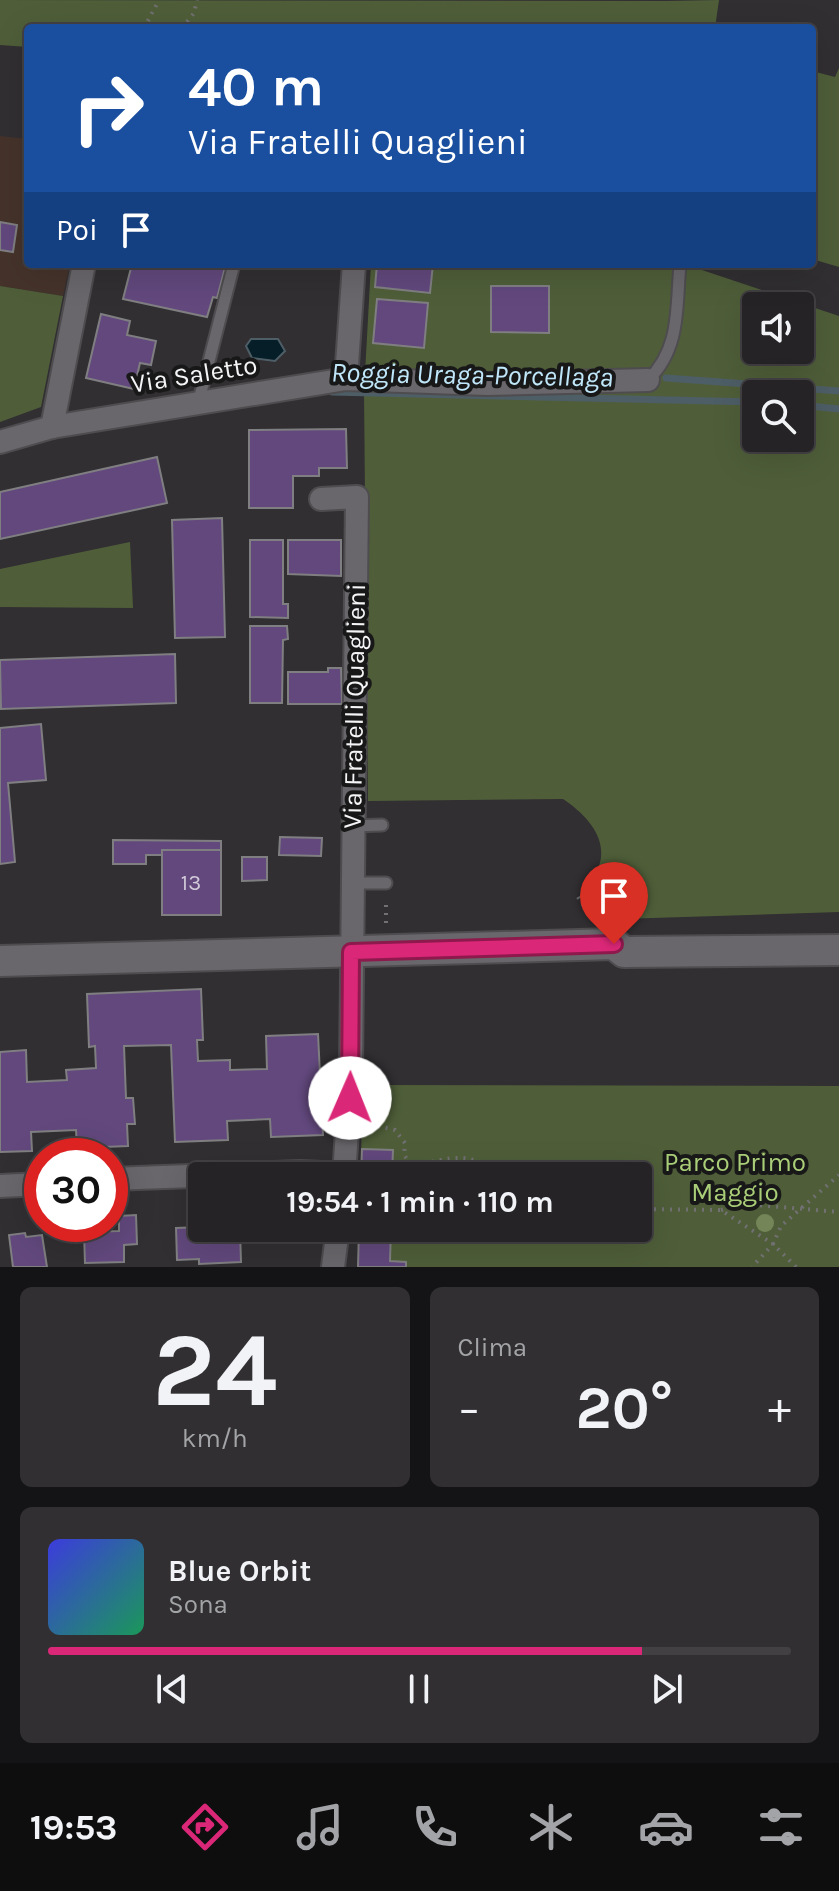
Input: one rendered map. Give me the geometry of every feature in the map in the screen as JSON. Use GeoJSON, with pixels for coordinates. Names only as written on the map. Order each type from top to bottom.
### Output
{"type":"FeatureCollection","features":[{"type":"Feature","properties":{"kind":"street"},"geometry":{"type":"LineString","coordinates":[[52,427],[83,268]]}},
{"type":"Feature","properties":{"kind":"street"},"geometry":{"type":"LineString","coordinates":[[346,379],[354,268]]}},
{"type":"Feature","properties":{"kind":"street","name":"Via Saletto"},"geometry":{"type":"LineString","coordinates":[[0,442],[52,427],[199,400],[346,379],[487,384],[648,380]]}},
{"type":"Feature","properties":{"kind":"street","name":"Via Fratelli Quaglieni"},"geometry":{"type":"LineString","coordinates":[[321,499],[357,497],[351,826],[351,1070],[345,1162]]}},
{"type":"Feature","properties":{"kind":"street"},"geometry":{"type":"LineString","coordinates":[[614,944],[624,934],[839,937]]}},
{"type":"Feature","properties":{"kind":"street"},"geometry":{"type":"LineString","coordinates":[[0,961],[614,944],[624,952],[839,950]]}},
{"type":"Feature","properties":{"kind":"street"},"geometry":{"type":"LineString","coordinates":[[128,1178],[188,1176]]}},
{"type":"Feature","properties":{"kind":"street"},"geometry":{"type":"LineString","coordinates":[[0,1186],[24,1185]]}},
{"type":"Feature","properties":{"kind":"street"},"geometry":{"type":"LineString","coordinates":[[333,1267],[336,1242]]}},
{"type":"Feature","properties":{"kind":"lane"},"geometry":{"type":"LineString","coordinates":[[199,400],[233,268]]}},
{"type":"Feature","properties":{"kind":"lane"},"geometry":{"type":"LineString","coordinates":[[648,380],[666,363],[673,338],[680,268]]}},
{"type":"Feature","properties":{"kind":"lane"},"geometry":{"type":"LineString","coordinates":[[351,826],[382,825]]}},
{"type":"Feature","properties":{"kind":"lane"},"geometry":{"type":"LineString","coordinates":[[352,883],[386,883]]}},
{"type":"Feature","properties":{"kind":"path"},"geometry":{"type":"LineString","coordinates":[[146,24],[159,0]]}},
{"type":"Feature","properties":{"kind":"path"},"geometry":{"type":"LineString","coordinates":[[185,24],[194,13],[197,0]]}},
{"type":"Feature","properties":{"kind":"path"},"geometry":{"type":"LineString","coordinates":[[578,897],[592,914]]}},
{"type":"Feature","properties":{"kind":"path"},"geometry":{"type":"LineString","coordinates":[[385,909],[386,929]]}},
{"type":"Feature","properties":{"kind":"path"},"geometry":{"type":"LineString","coordinates":[[362,1123],[395,1130],[405,1143],[404,1155],[409,1162]]}},
{"type":"Feature","properties":{"kind":"path"},"geometry":{"type":"LineString","coordinates":[[427,1162],[452,1155],[484,1162]]}},
{"type":"Feature","properties":{"kind":"path"},"geometry":{"type":"LineString","coordinates":[[752,1267],[773,1244],[781,1226],[839,1175]]}},
{"type":"Feature","properties":{"kind":"path"},"geometry":{"type":"LineString","coordinates":[[652,1209],[721,1210],[745,1204],[839,1212]]}},
{"type":"Feature","properties":{"kind":"path"},"geometry":{"type":"LineString","coordinates":[[721,1210],[773,1244],[796,1267]]}},
{"type":"Feature","properties":{"kind":"shaded area"},"geometry":{"type":"Polygon","coordinates":[[[0,136],[24,139],[24,268],[69,268],[63,296],[0,286],[0,136]]]}},
{"type":"Feature","properties":{"kind":"green space"},"geometry":{"type":"Polygon","coordinates":[[[0,0],[719,0],[716,24],[24,24],[24,47],[0,45],[0,0]]]}},
{"type":"Feature","properties":{"kind":"green space"},"geometry":{"type":"Polygon","coordinates":[[[839,68],[839,267],[816,260],[816,72],[835,77],[839,68]]]}},
{"type":"Feature","properties":{"kind":"green space"},"geometry":{"type":"Polygon","coordinates":[[[371,268],[696,268],[767,292],[742,292],[742,364],[814,364],[814,308],[839,316],[839,912],[620,919],[619,913],[598,913],[581,893],[599,866],[601,845],[593,827],[563,799],[368,801],[364,392],[371,268]]]}},
{"type":"Feature","properties":{"kind":"green space"},"geometry":{"type":"Polygon","coordinates":[[[0,286],[63,296],[41,407],[0,422],[0,286]]]}},
{"type":"Feature","properties":{"kind":"green space"},"geometry":{"type":"Polygon","coordinates":[[[130,542],[133,608],[0,607],[0,569],[130,542]]]}},
{"type":"Feature","properties":{"kind":"green space","name":"Parco Primo Maggio"},"geometry":{"type":"Polygon","coordinates":[[[362,1085],[839,1086],[839,1267],[358,1267],[359,1242],[652,1242],[652,1162],[361,1162],[362,1085]]]}},
{"type":"Feature","properties":{"kind":"water"},"geometry":{"type":"Polygon","coordinates":[[[251,339],[278,339],[285,351],[275,361],[252,358],[246,346],[251,339]]]}},
{"type":"Feature","properties":{"kind":"building"},"geometry":{"type":"Polygon","coordinates":[[[0,222],[17,225],[13,252],[0,250],[0,222]]]}},
{"type":"Feature","properties":{"kind":"building"},"geometry":{"type":"Polygon","coordinates":[[[131,268],[225,268],[217,298],[213,297],[207,317],[123,299],[131,268]]]}},
{"type":"Feature","properties":{"kind":"building"},"geometry":{"type":"Polygon","coordinates":[[[377,268],[433,268],[430,293],[375,287],[377,268]]]}},
{"type":"Feature","properties":{"kind":"building"},"geometry":{"type":"Polygon","coordinates":[[[491,286],[549,286],[549,333],[491,332],[491,286]]]}},
{"type":"Feature","properties":{"kind":"building"},"geometry":{"type":"Polygon","coordinates":[[[377,299],[428,303],[424,348],[373,343],[377,299]]]}},
{"type":"Feature","properties":{"kind":"building"},"geometry":{"type":"Polygon","coordinates":[[[101,314],[130,321],[127,335],[156,341],[151,365],[140,363],[134,389],[86,378],[101,314]]]}},
{"type":"Feature","properties":{"kind":"building"},"geometry":{"type":"Polygon","coordinates":[[[346,429],[347,468],[319,468],[319,476],[293,476],[293,508],[249,508],[249,430],[346,429]]]}},
{"type":"Feature","properties":{"kind":"building"},"geometry":{"type":"Polygon","coordinates":[[[157,457],[167,503],[0,539],[0,492],[157,457]]]}},
{"type":"Feature","properties":{"kind":"building"},"geometry":{"type":"Polygon","coordinates":[[[222,518],[225,637],[175,638],[172,520],[222,518]]]}},
{"type":"Feature","properties":{"kind":"building"},"geometry":{"type":"Polygon","coordinates":[[[250,540],[283,540],[283,604],[288,604],[288,618],[250,617],[250,540]]]}},
{"type":"Feature","properties":{"kind":"building"},"geometry":{"type":"Polygon","coordinates":[[[288,540],[341,540],[341,576],[288,574],[288,540]]]}},
{"type":"Feature","properties":{"kind":"building"},"geometry":{"type":"Polygon","coordinates":[[[250,626],[287,626],[288,639],[283,640],[282,703],[250,703],[250,626]]]}},
{"type":"Feature","properties":{"kind":"building"},"geometry":{"type":"Polygon","coordinates":[[[175,654],[176,703],[1,709],[0,660],[175,654]]]}},
{"type":"Feature","properties":{"kind":"building"},"geometry":{"type":"Polygon","coordinates":[[[328,668],[341,668],[342,704],[288,704],[288,672],[328,672],[328,668]]]}},
{"type":"Feature","properties":{"kind":"building"},"geometry":{"type":"Polygon","coordinates":[[[41,724],[46,780],[8,783],[15,862],[0,864],[0,728],[41,724]]]}},
{"type":"Feature","properties":{"kind":"building"},"geometry":{"type":"Polygon","coordinates":[[[280,837],[322,838],[321,856],[279,855],[280,837]]]}},
{"type":"Feature","properties":{"kind":"building"},"geometry":{"type":"Polygon","coordinates":[[[113,840],[221,841],[221,850],[162,850],[162,855],[146,855],[146,864],[113,864],[113,840]]]}},
{"type":"Feature","properties":{"kind":"building"},"geometry":{"type":"Polygon","coordinates":[[[162,850],[221,850],[221,915],[162,915],[162,850]]]}},
{"type":"Feature","properties":{"kind":"building"},"geometry":{"type":"Polygon","coordinates":[[[242,857],[267,857],[267,880],[242,881],[242,857]]]}},
{"type":"Feature","properties":{"kind":"building"},"geometry":{"type":"Polygon","coordinates":[[[201,989],[203,1040],[197,1040],[198,1061],[230,1060],[230,1070],[267,1069],[266,1036],[318,1034],[323,1135],[271,1137],[270,1119],[227,1121],[228,1140],[175,1142],[171,1045],[124,1046],[126,1098],[133,1098],[135,1124],[127,1124],[128,1138],[76,1138],[76,1130],[31,1132],[31,1138],[24,1138],[24,1151],[0,1152],[0,1052],[26,1050],[27,1082],[67,1080],[66,1070],[96,1068],[95,1046],[89,1047],[87,994],[201,989]]]}},
{"type":"Feature","properties":{"kind":"building"},"geometry":{"type":"Polygon","coordinates":[[[362,1149],[393,1150],[393,1162],[362,1162],[362,1149]]]}},
{"type":"Feature","properties":{"kind":"building"},"geometry":{"type":"Polygon","coordinates":[[[128,1215],[136,1215],[137,1244],[124,1245],[124,1262],[85,1263],[84,1242],[128,1242],[128,1215]]]}},
{"type":"Feature","properties":{"kind":"building"},"geometry":{"type":"Polygon","coordinates":[[[176,1228],[188,1228],[188,1242],[240,1242],[241,1262],[199,1264],[199,1259],[177,1260],[176,1228]]]}},
{"type":"Feature","properties":{"kind":"building"},"geometry":{"type":"Polygon","coordinates":[[[24,1233],[24,1242],[43,1242],[47,1267],[13,1267],[9,1235],[24,1233]]]}},
{"type":"Feature","properties":{"kind":"building"},"geometry":{"type":"Polygon","coordinates":[[[359,1242],[391,1242],[390,1261],[406,1262],[406,1267],[358,1267],[359,1242]]]}},
{"type":"Feature","properties":{"kind":"waterway"},"geometry":{"type":"LineString","coordinates":[[666,378],[839,391]]}},
{"type":"Feature","properties":{"kind":"waterway","name":"Roggia Uraga-Porcellaga"},"geometry":{"type":"LineString","coordinates":[[332,392],[742,402]]}},
{"type":"Feature","properties":{"kind":"waterway","name":"Roggia Uraga-Porcellaga"},"geometry":{"type":"LineString","coordinates":[[814,406],[839,409]]}},
{"type":"Feature","properties":{"kind":"route"},"geometry":{"type":"LineString","coordinates":[[350,1098],[351,952],[614,944]]}}]}
